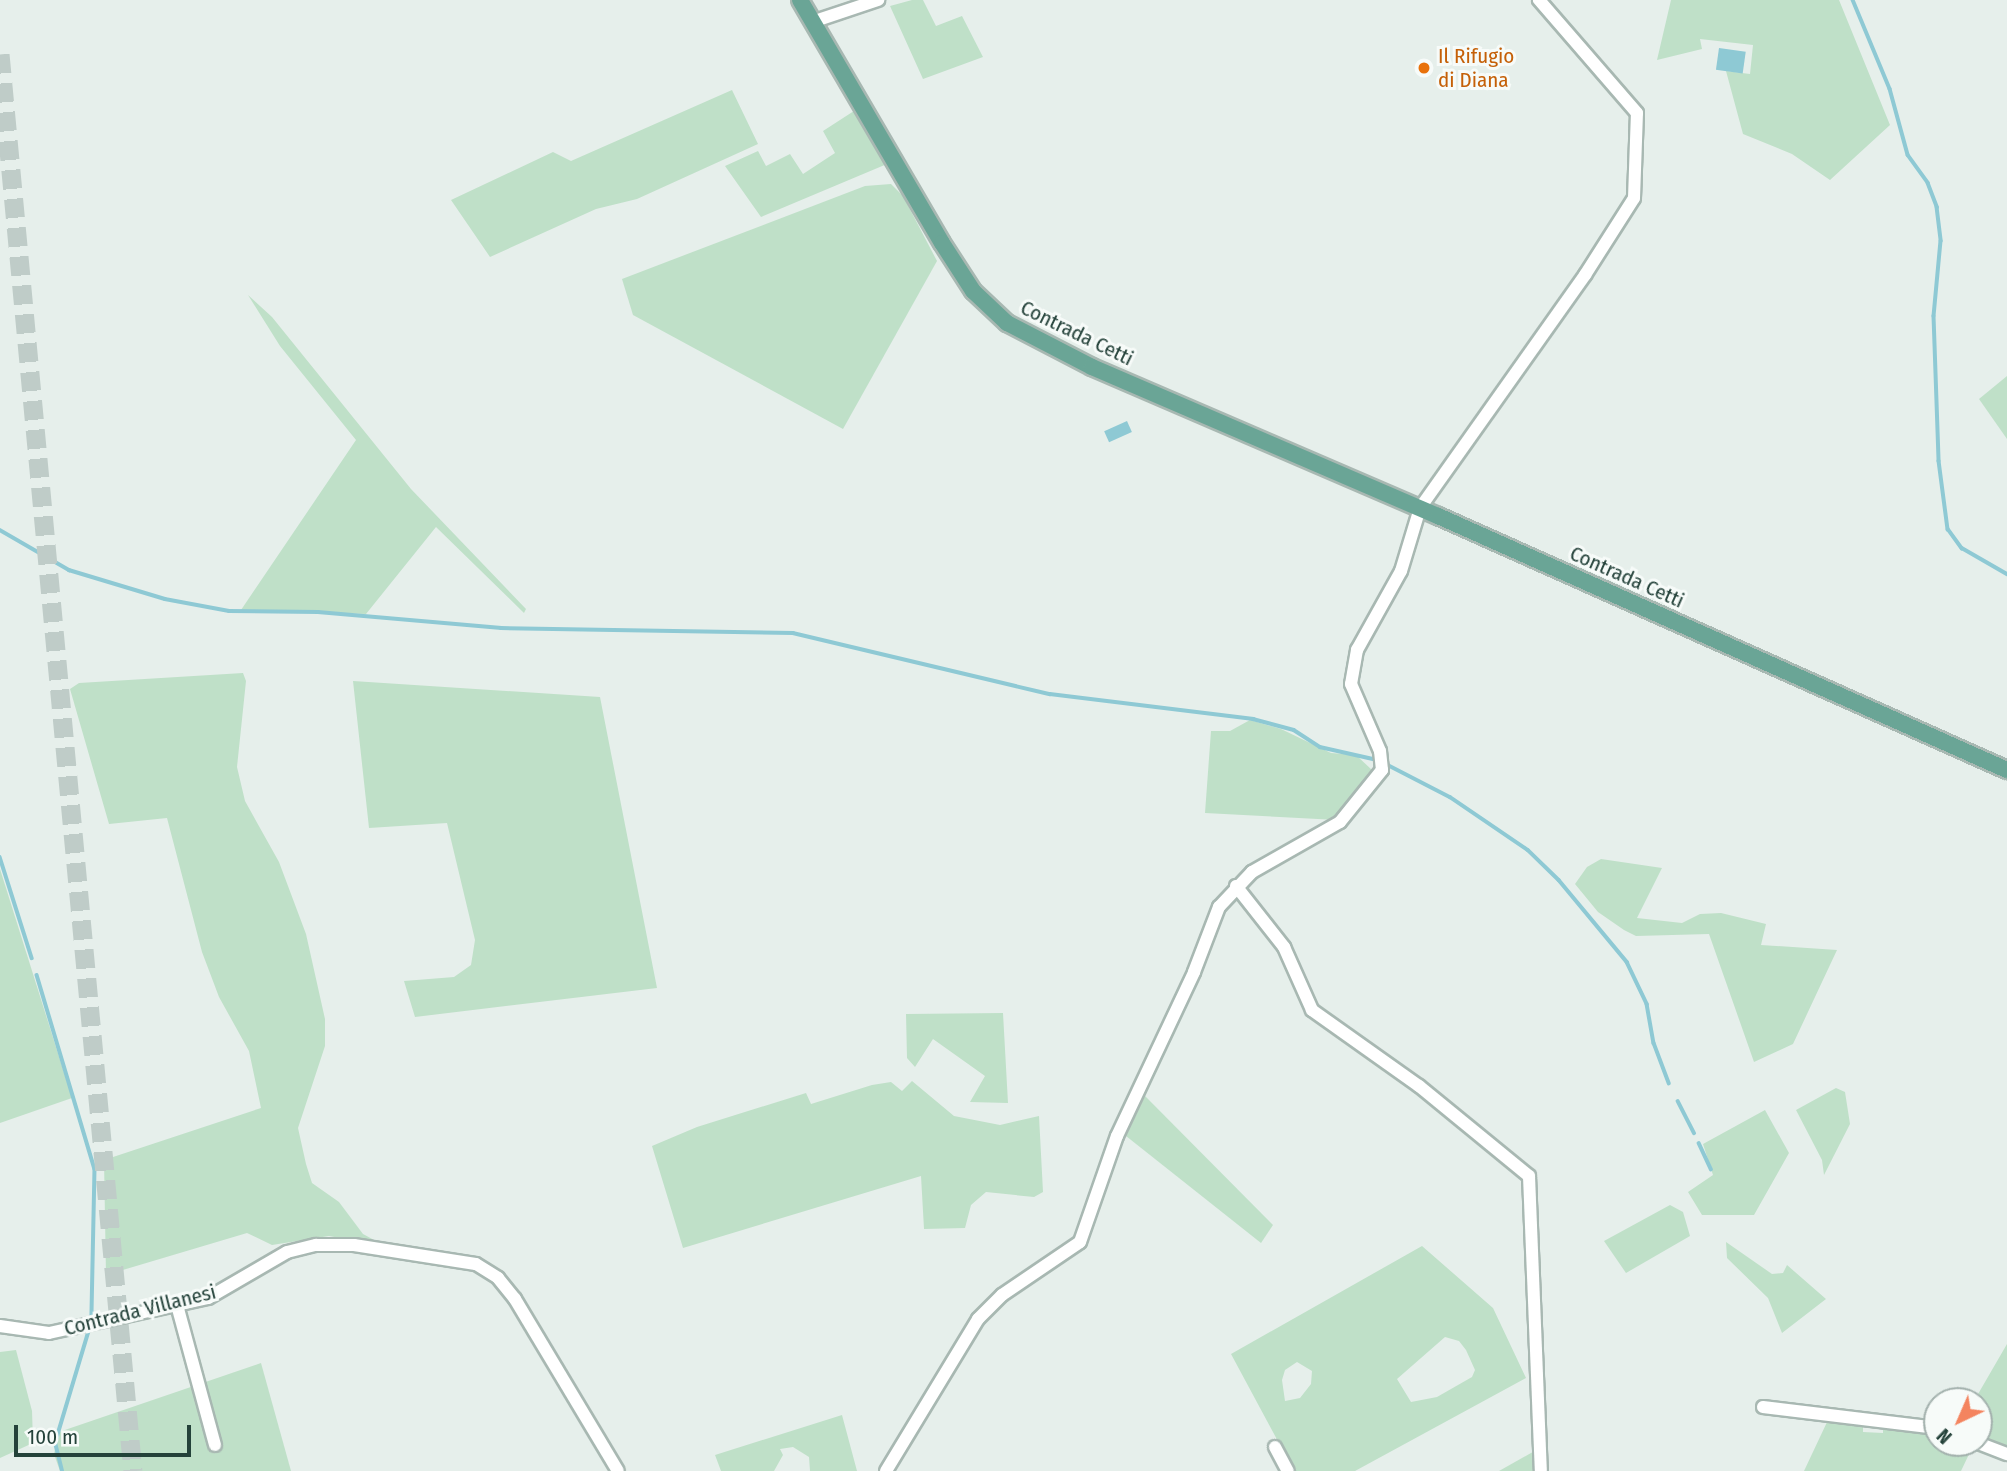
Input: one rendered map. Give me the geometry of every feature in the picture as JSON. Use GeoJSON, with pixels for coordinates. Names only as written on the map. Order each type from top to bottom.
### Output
{"type":"FeatureCollection","features":[{"type":"Feature","properties":{"kind":"main road","name":"Contrada Cetti"},"geometry":{"type":"LineString","coordinates":[[800,0],[942,243],[973,291],[994,312],[1026,335],[1092,367],[1420,508],[2007,770]]}},
{"type":"Feature","properties":{"kind":"street"},"geometry":{"type":"LineString","coordinates":[[812,22],[878,0]]}},
{"type":"Feature","properties":{"kind":"street"},"geometry":{"type":"LineString","coordinates":[[886,1471],[978,1319],[1002,1295],[1080,1242],[1117,1136],[1194,972],[1219,907],[1236,886],[1340,822],[1382,770],[1373,733],[1354,701],[1351,669],[1401,571],[1420,508],[1585,275],[1634,198],[1637,113],[1539,0]]}},
{"type":"Feature","properties":{"kind":"street"},"geometry":{"type":"LineString","coordinates":[[1236,886],[1284,947],[1312,1010],[1419,1086],[1529,1176],[1541,1471]]}},
{"type":"Feature","properties":{"kind":"street","name":"Contrada Villanesi"},"geometry":{"type":"LineString","coordinates":[[0,1326],[49,1333],[208,1298],[287,1252],[316,1245],[354,1245],[476,1264],[498,1278],[515,1299],[618,1471]]}},
{"type":"Feature","properties":{"kind":"street"},"geometry":{"type":"LineString","coordinates":[[177,1305],[215,1445]]}},
{"type":"Feature","properties":{"kind":"street"},"geometry":{"type":"LineString","coordinates":[[1763,1407],[1826,1417],[1923,1424]]}},
{"type":"Feature","properties":{"kind":"street"},"geometry":{"type":"LineString","coordinates":[[1275,1447],[1288,1471]]}},
{"type":"Feature","properties":{"kind":"green space"},"geometry":{"type":"Polygon","coordinates":[[[923,0],[936,26],[962,16],[983,57],[923,79],[890,6],[923,0]]]}},
{"type":"Feature","properties":{"kind":"green space"},"geometry":{"type":"Polygon","coordinates":[[[1671,0],[1839,0],[1890,125],[1830,180],[1792,154],[1743,134],[1726,71],[1750,74],[1753,45],[1700,39],[1702,49],[1657,60],[1671,0]]]}},
{"type":"Feature","properties":{"kind":"green space"},"geometry":{"type":"Polygon","coordinates":[[[732,90],[758,144],[637,199],[596,209],[490,257],[451,200],[553,152],[571,161],[732,90]]]}},
{"type":"Feature","properties":{"kind":"green space"},"geometry":{"type":"Polygon","coordinates":[[[857,109],[887,164],[761,217],[725,166],[758,151],[766,166],[790,154],[803,174],[835,153],[823,131],[857,109]]]}},
{"type":"Feature","properties":{"kind":"green space"},"geometry":{"type":"Polygon","coordinates":[[[891,184],[903,196],[937,261],[843,429],[633,315],[622,279],[865,186],[891,184]]]}},
{"type":"Feature","properties":{"kind":"green space"},"geometry":{"type":"Polygon","coordinates":[[[248,295],[272,317],[411,489],[526,609],[524,613],[436,527],[366,614],[241,610],[356,440],[280,346],[248,295]]]}},
{"type":"Feature","properties":{"kind":"green space"},"geometry":{"type":"Polygon","coordinates":[[[2007,376],[2007,439],[1979,399],[2007,376]]]}},
{"type":"Feature","properties":{"kind":"green space"},"geometry":{"type":"Polygon","coordinates":[[[243,673],[246,681],[237,767],[245,801],[279,862],[306,934],[325,1019],[325,1046],[298,1128],[306,1164],[312,1183],[339,1202],[363,1234],[387,1247],[329,1236],[272,1245],[247,1233],[106,1275],[104,1160],[261,1108],[249,1051],[219,997],[202,952],[167,818],[109,824],[70,689],[79,683],[243,673]]]}},
{"type":"Feature","properties":{"kind":"green space"},"geometry":{"type":"Polygon","coordinates":[[[353,681],[600,697],[657,988],[415,1017],[404,981],[454,977],[471,965],[475,940],[447,823],[369,828],[353,681]]]}},
{"type":"Feature","properties":{"kind":"green space"},"geometry":{"type":"Polygon","coordinates":[[[1250,720],[1281,729],[1331,753],[1356,755],[1372,770],[1372,781],[1337,820],[1205,813],[1211,731],[1230,731],[1250,720]]]}},
{"type":"Feature","properties":{"kind":"green space"},"geometry":{"type":"Polygon","coordinates":[[[1601,859],[1662,868],[1637,918],[1682,923],[1700,914],[1721,913],[1766,924],[1761,945],[1837,950],[1793,1044],[1754,1062],[1709,934],[1636,936],[1598,912],[1575,884],[1587,867],[1601,859]]]}},
{"type":"Feature","properties":{"kind":"green space"},"geometry":{"type":"Polygon","coordinates":[[[0,869],[72,1098],[0,1123],[0,869]]]}},
{"type":"Feature","properties":{"kind":"green space"},"geometry":{"type":"Polygon","coordinates":[[[1003,1013],[1008,1103],[970,1102],[985,1076],[933,1039],[915,1067],[907,1058],[906,1014],[1003,1013]]]}},
{"type":"Feature","properties":{"kind":"green space"},"geometry":{"type":"Polygon","coordinates":[[[912,1081],[954,1116],[1000,1125],[1039,1116],[1043,1192],[1034,1197],[986,1192],[971,1205],[965,1228],[924,1229],[921,1176],[683,1248],[652,1146],[697,1127],[806,1093],[811,1104],[872,1085],[891,1082],[902,1091],[912,1081]]]}},
{"type":"Feature","properties":{"kind":"green space"},"geometry":{"type":"Polygon","coordinates":[[[1836,1088],[1845,1092],[1850,1124],[1824,1175],[1822,1160],[1796,1110],[1836,1088]]]}},
{"type":"Feature","properties":{"kind":"green space"},"geometry":{"type":"Polygon","coordinates":[[[1145,1096],[1273,1225],[1261,1243],[1126,1136],[1145,1096]]]}},
{"type":"Feature","properties":{"kind":"green space"},"geometry":{"type":"Polygon","coordinates":[[[1765,1110],[1789,1153],[1754,1215],[1702,1215],[1688,1192],[1713,1175],[1703,1144],[1765,1110]]]}},
{"type":"Feature","properties":{"kind":"green space"},"geometry":{"type":"Polygon","coordinates":[[[1670,1205],[1683,1212],[1690,1236],[1626,1273],[1604,1241],[1670,1205]]]}},
{"type":"Feature","properties":{"kind":"green space"},"geometry":{"type":"Polygon","coordinates":[[[1726,1242],[1772,1274],[1783,1273],[1787,1265],[1826,1299],[1782,1333],[1768,1298],[1727,1258],[1726,1242]]]}},
{"type":"Feature","properties":{"kind":"green space"},"geometry":{"type":"Polygon","coordinates":[[[1422,1246],[1493,1308],[1526,1378],[1355,1471],[1294,1471],[1231,1354],[1422,1246]],[[1445,1337],[1397,1379],[1411,1402],[1437,1397],[1472,1377],[1475,1370],[1466,1350],[1459,1341],[1445,1337]],[[1297,1362],[1285,1370],[1282,1380],[1285,1401],[1300,1398],[1311,1384],[1312,1371],[1297,1362]]]}},
{"type":"Feature","properties":{"kind":"green space"},"geometry":{"type":"Polygon","coordinates":[[[2007,1344],[2007,1449],[1993,1442],[1993,1387],[1982,1387],[2007,1344]]]}},
{"type":"Feature","properties":{"kind":"green space"},"geometry":{"type":"Polygon","coordinates":[[[16,1350],[32,1411],[33,1443],[0,1458],[0,1352],[16,1350]]]}},
{"type":"Feature","properties":{"kind":"green space"},"geometry":{"type":"Polygon","coordinates":[[[261,1363],[291,1471],[60,1471],[54,1454],[59,1432],[261,1363]]]}},
{"type":"Feature","properties":{"kind":"green space"},"geometry":{"type":"Polygon","coordinates":[[[842,1415],[857,1471],[810,1471],[809,1457],[793,1447],[780,1449],[783,1455],[774,1471],[721,1471],[715,1455],[842,1415]]]}},
{"type":"Feature","properties":{"kind":"green space"},"geometry":{"type":"Polygon","coordinates":[[[1828,1420],[1863,1425],[1863,1432],[1883,1433],[1883,1426],[1923,1431],[1923,1457],[1968,1457],[1961,1471],[1804,1471],[1828,1420]]]}},
{"type":"Feature","properties":{"kind":"green space"},"geometry":{"type":"Polygon","coordinates":[[[1538,1449],[1539,1471],[1499,1471],[1538,1449]]]}},
{"type":"Feature","properties":{"kind":"water"},"geometry":{"type":"Polygon","coordinates":[[[1719,48],[1746,52],[1743,74],[1716,70],[1719,48]]]}},
{"type":"Feature","properties":{"kind":"water"},"geometry":{"type":"Polygon","coordinates":[[[1127,421],[1132,432],[1109,442],[1104,431],[1127,421]]]}},
{"type":"Feature","properties":{"kind":"waterway"},"geometry":{"type":"LineString","coordinates":[[1853,0],[1890,89],[1908,155],[1928,183],[1937,207],[1941,241],[1934,316],[1939,461],[1948,529],[1962,548],[2007,574]]}},
{"type":"Feature","properties":{"kind":"waterway"},"geometry":{"type":"LineString","coordinates":[[0,530],[69,570],[165,599],[229,611],[318,612],[501,628],[793,633],[1050,694],[1253,719],[1294,730],[1320,747],[1373,759]]}},
{"type":"Feature","properties":{"kind":"waterway"},"geometry":{"type":"LineString","coordinates":[[1386,764],[1450,797],[1528,850],[1559,880],[1627,962],[1647,1004],[1654,1043],[1669,1083]]}},
{"type":"Feature","properties":{"kind":"waterway"},"geometry":{"type":"LineString","coordinates":[[0,857],[32,958]]}},
{"type":"Feature","properties":{"kind":"waterway"},"geometry":{"type":"LineString","coordinates":[[37,975],[95,1169],[92,1316]]}},
{"type":"Feature","properties":{"kind":"waterway"},"geometry":{"type":"LineString","coordinates":[[1678,1101],[1694,1133]]}},
{"type":"Feature","properties":{"kind":"waterway"},"geometry":{"type":"LineString","coordinates":[[1699,1143],[1711,1169]]}},
{"type":"Feature","properties":{"kind":"waterway"},"geometry":{"type":"LineString","coordinates":[[62,1471],[55,1443],[88,1333]]}},
{"type":"Feature","properties":{"kind":"tunnel"},"geometry":{"type":"LineString","coordinates":[[0,54],[133,1471]]}},
{"type":"Feature","properties":{"kind":"place","name":"Il Rifugio di Diana"},"geometry":{"type":"Point","coordinates":[1424,68]}}]}
